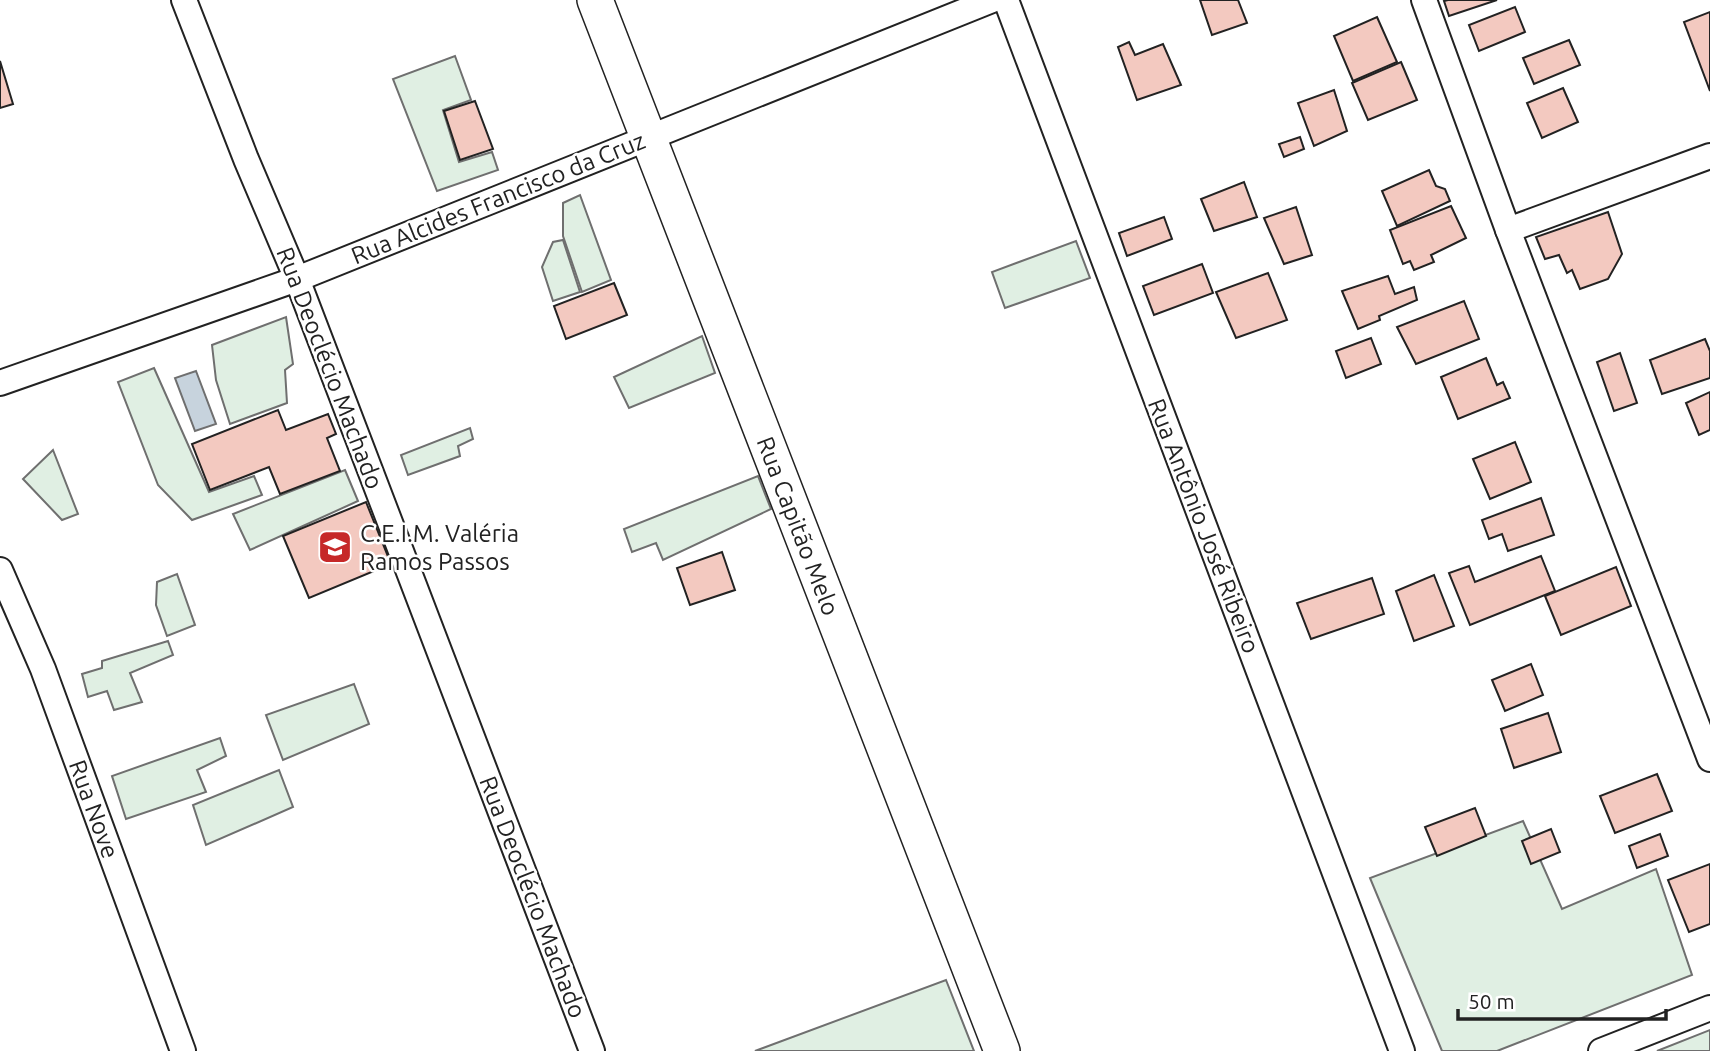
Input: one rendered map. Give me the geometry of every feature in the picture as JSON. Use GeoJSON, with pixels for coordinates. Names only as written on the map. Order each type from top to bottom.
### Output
{"type":"FeatureCollection","features":[{"type":"Feature","properties":{"kind":"main road","name":"Rua Capitão Melo"},"geometry":{"type":"LineString","coordinates":[[595,0],[1002,1051]]}},
{"type":"Feature","properties":{"kind":"street","name":"Rua Deoclécio Machado"},"geometry":{"type":"LineString","coordinates":[[184,0],[246,159],[297,279],[592,1051]]}},
{"type":"Feature","properties":{"kind":"street","name":"Rua Alcides Francisco da Cruz"},"geometry":{"type":"LineString","coordinates":[[0,383],[297,279],[992,0]]}},
{"type":"Feature","properties":{"kind":"street","name":"Rua Antônio José Ribeiro"},"geometry":{"type":"LineString","coordinates":[[1006,0],[1402,1051]]}},
{"type":"Feature","properties":{"kind":"street"},"geometry":{"type":"LineString","coordinates":[[1424,0],[1508,230],[1710,759]]}},
{"type":"Feature","properties":{"kind":"street"},"geometry":{"type":"LineString","coordinates":[[1508,230],[1710,156]]}},
{"type":"Feature","properties":{"kind":"street","name":"Rua Nove"},"geometry":{"type":"LineString","coordinates":[[0,570],[43,669],[183,1051]]}},
{"type":"Feature","properties":{"kind":"street"},"geometry":{"type":"LineString","coordinates":[[1601,1051],[1710,1007]]}},
{"type":"Feature","properties":{"kind":"green space"},"geometry":{"type":"Polygon","coordinates":[[[455,56],[471,100],[443,110],[459,162],[492,152],[498,170],[437,191],[393,79],[455,56]]]}},
{"type":"Feature","properties":{"kind":"green space"},"geometry":{"type":"Polygon","coordinates":[[[580,195],[611,280],[582,292],[563,236],[563,203],[580,195]]]}},
{"type":"Feature","properties":{"kind":"green space"},"geometry":{"type":"Polygon","coordinates":[[[563,240],[580,292],[553,301],[542,267],[553,242],[563,240]]]}},
{"type":"Feature","properties":{"kind":"green space"},"geometry":{"type":"Polygon","coordinates":[[[1076,241],[1090,278],[1005,308],[992,272],[1076,241]]]}},
{"type":"Feature","properties":{"kind":"green space"},"geometry":{"type":"Polygon","coordinates":[[[286,317],[293,364],[285,370],[287,403],[230,424],[216,380],[212,345],[286,317]]]}},
{"type":"Feature","properties":{"kind":"green space"},"geometry":{"type":"Polygon","coordinates":[[[702,336],[715,373],[629,408],[614,377],[702,336]]]}},
{"type":"Feature","properties":{"kind":"green space"},"geometry":{"type":"Polygon","coordinates":[[[154,368],[209,492],[254,476],[262,495],[192,520],[158,485],[118,382],[154,368]]]}},
{"type":"Feature","properties":{"kind":"green space"},"geometry":{"type":"Polygon","coordinates":[[[470,428],[473,439],[458,446],[460,456],[408,475],[401,455],[470,428]]]}},
{"type":"Feature","properties":{"kind":"green space"},"geometry":{"type":"Polygon","coordinates":[[[53,450],[78,514],[62,520],[23,479],[53,450]]]}},
{"type":"Feature","properties":{"kind":"green space"},"geometry":{"type":"Polygon","coordinates":[[[345,470],[358,501],[250,550],[233,514],[345,470]]]}},
{"type":"Feature","properties":{"kind":"green space"},"geometry":{"type":"Polygon","coordinates":[[[758,476],[771,509],[663,560],[656,543],[632,552],[624,529],[758,476]]]}},
{"type":"Feature","properties":{"kind":"green space"},"geometry":{"type":"Polygon","coordinates":[[[177,574],[195,625],[167,636],[156,605],[157,582],[177,574]]]}},
{"type":"Feature","properties":{"kind":"green space"},"geometry":{"type":"Polygon","coordinates":[[[168,641],[173,655],[130,673],[142,702],[114,710],[107,691],[88,697],[82,674],[102,668],[102,661],[168,641]]]}},
{"type":"Feature","properties":{"kind":"green space"},"geometry":{"type":"Polygon","coordinates":[[[354,684],[369,724],[283,760],[266,715],[354,684]]]}},
{"type":"Feature","properties":{"kind":"green space"},"geometry":{"type":"Polygon","coordinates":[[[220,738],[226,756],[197,770],[206,792],[126,819],[112,776],[220,738]]]}},
{"type":"Feature","properties":{"kind":"green space"},"geometry":{"type":"Polygon","coordinates":[[[279,770],[293,807],[206,845],[193,805],[279,770]]]}},
{"type":"Feature","properties":{"kind":"green space"},"geometry":{"type":"Polygon","coordinates":[[[1523,821],[1562,909],[1656,869],[1692,975],[1497,1051],[1442,1051],[1370,878],[1523,821]]]}},
{"type":"Feature","properties":{"kind":"green space"},"geometry":{"type":"Polygon","coordinates":[[[946,980],[974,1051],[755,1051],[946,980]]]}},
{"type":"Feature","properties":{"kind":"green space"},"geometry":{"type":"Polygon","coordinates":[[[1710,1030],[1710,1051],[1657,1051],[1710,1030]]]}},
{"type":"Feature","properties":{"kind":"shaded area"},"geometry":{"type":"Polygon","coordinates":[[[196,371],[216,424],[195,431],[175,378],[196,371]]]}},
{"type":"Feature","properties":{"kind":"building"},"geometry":{"type":"Polygon","coordinates":[[[1200,0],[1238,0],[1247,23],[1212,35],[1200,0]]]}},
{"type":"Feature","properties":{"kind":"building"},"geometry":{"type":"Polygon","coordinates":[[[1497,0],[1449,16],[1444,1],[1497,0]]]}},
{"type":"Feature","properties":{"kind":"building"},"geometry":{"type":"Polygon","coordinates":[[[1515,7],[1525,32],[1479,51],[1469,25],[1515,7]]]}},
{"type":"Feature","properties":{"kind":"building"},"geometry":{"type":"Polygon","coordinates":[[[1710,12],[1710,91],[1684,22],[1710,12]]]}},
{"type":"Feature","properties":{"kind":"building"},"geometry":{"type":"Polygon","coordinates":[[[1377,17],[1397,62],[1353,81],[1334,36],[1377,17]]]}},
{"type":"Feature","properties":{"kind":"building"},"geometry":{"type":"Polygon","coordinates":[[[1569,40],[1580,65],[1534,84],[1523,58],[1569,40]]]}},
{"type":"Feature","properties":{"kind":"building"},"geometry":{"type":"Polygon","coordinates":[[[1129,42],[1135,55],[1163,44],[1181,85],[1137,100],[1118,47],[1129,42]]]}},
{"type":"Feature","properties":{"kind":"building"},"geometry":{"type":"Polygon","coordinates":[[[0,61],[13,104],[0,108],[0,61]]]}},
{"type":"Feature","properties":{"kind":"building"},"geometry":{"type":"Polygon","coordinates":[[[1401,62],[1417,100],[1368,120],[1352,83],[1401,62]]]}},
{"type":"Feature","properties":{"kind":"building"},"geometry":{"type":"Polygon","coordinates":[[[1563,88],[1578,122],[1542,138],[1527,103],[1563,88]]]}},
{"type":"Feature","properties":{"kind":"building"},"geometry":{"type":"Polygon","coordinates":[[[1334,90],[1347,131],[1314,146],[1298,103],[1334,90]]]}},
{"type":"Feature","properties":{"kind":"building"},"geometry":{"type":"Polygon","coordinates":[[[475,101],[493,149],[460,160],[444,111],[475,101]]]}},
{"type":"Feature","properties":{"kind":"building"},"geometry":{"type":"Polygon","coordinates":[[[1300,137],[1304,149],[1284,157],[1279,144],[1300,137]]]}},
{"type":"Feature","properties":{"kind":"building"},"geometry":{"type":"Polygon","coordinates":[[[1429,170],[1436,186],[1445,189],[1450,201],[1397,226],[1382,191],[1429,170]]]}},
{"type":"Feature","properties":{"kind":"building"},"geometry":{"type":"Polygon","coordinates":[[[1244,182],[1257,217],[1214,231],[1201,199],[1244,182]]]}},
{"type":"Feature","properties":{"kind":"building"},"geometry":{"type":"Polygon","coordinates":[[[1451,206],[1466,238],[1431,255],[1434,262],[1414,270],[1410,261],[1403,264],[1390,230],[1451,206]]]}},
{"type":"Feature","properties":{"kind":"building"},"geometry":{"type":"Polygon","coordinates":[[[1296,207],[1312,255],[1284,264],[1264,218],[1296,207]]]}},
{"type":"Feature","properties":{"kind":"building"},"geometry":{"type":"Polygon","coordinates":[[[1608,212],[1622,254],[1608,279],[1580,289],[1572,270],[1567,273],[1559,255],[1545,259],[1536,237],[1608,212]]]}},
{"type":"Feature","properties":{"kind":"building"},"geometry":{"type":"Polygon","coordinates":[[[1164,217],[1172,239],[1127,256],[1119,233],[1164,217]]]}},
{"type":"Feature","properties":{"kind":"building"},"geometry":{"type":"Polygon","coordinates":[[[1202,264],[1213,293],[1154,315],[1143,286],[1202,264]]]}},
{"type":"Feature","properties":{"kind":"building"},"geometry":{"type":"Polygon","coordinates":[[[1268,273],[1287,320],[1236,338],[1216,292],[1268,273]]]}},
{"type":"Feature","properties":{"kind":"building"},"geometry":{"type":"Polygon","coordinates":[[[1388,276],[1395,294],[1414,287],[1417,300],[1379,316],[1380,320],[1358,329],[1342,291],[1388,276]]]}},
{"type":"Feature","properties":{"kind":"building"},"geometry":{"type":"Polygon","coordinates":[[[614,283],[627,315],[566,339],[554,306],[614,283]]]}},
{"type":"Feature","properties":{"kind":"building"},"geometry":{"type":"Polygon","coordinates":[[[1464,301],[1479,339],[1416,364],[1397,327],[1464,301]]]}},
{"type":"Feature","properties":{"kind":"building"},"geometry":{"type":"Polygon","coordinates":[[[1371,338],[1381,364],[1346,378],[1336,351],[1371,338]]]}},
{"type":"Feature","properties":{"kind":"building"},"geometry":{"type":"Polygon","coordinates":[[[1705,339],[1710,351],[1710,378],[1662,394],[1650,360],[1705,339]]]}},
{"type":"Feature","properties":{"kind":"building"},"geometry":{"type":"Polygon","coordinates":[[[1620,353],[1637,403],[1614,411],[1597,362],[1620,353]]]}},
{"type":"Feature","properties":{"kind":"building"},"geometry":{"type":"Polygon","coordinates":[[[1486,358],[1497,385],[1503,382],[1510,398],[1458,419],[1441,377],[1486,358]]]}},
{"type":"Feature","properties":{"kind":"building"},"geometry":{"type":"Polygon","coordinates":[[[1710,392],[1710,430],[1699,435],[1686,403],[1710,392]]]}},
{"type":"Feature","properties":{"kind":"building"},"geometry":{"type":"Polygon","coordinates":[[[278,410],[286,430],[328,414],[336,434],[327,438],[340,471],[280,494],[269,467],[210,490],[192,444],[278,410]]]}},
{"type":"Feature","properties":{"kind":"building"},"geometry":{"type":"Polygon","coordinates":[[[1515,442],[1531,482],[1490,499],[1473,459],[1515,442]]]}},
{"type":"Feature","properties":{"kind":"building"},"geometry":{"type":"Polygon","coordinates":[[[1541,498],[1554,535],[1508,551],[1502,534],[1489,539],[1482,520],[1541,498]]]}},
{"type":"Feature","properties":{"kind":"building"},"geometry":{"type":"Polygon","coordinates":[[[366,502],[391,564],[309,598],[283,536],[366,502]]]}},
{"type":"Feature","properties":{"kind":"building"},"geometry":{"type":"Polygon","coordinates":[[[722,552],[735,590],[690,605],[677,568],[722,552]]]}},
{"type":"Feature","properties":{"kind":"building"},"geometry":{"type":"Polygon","coordinates":[[[1541,556],[1555,591],[1470,625],[1449,573],[1469,566],[1475,582],[1541,556]]]}},
{"type":"Feature","properties":{"kind":"building"},"geometry":{"type":"Polygon","coordinates":[[[1616,567],[1631,606],[1561,635],[1545,596],[1616,567]]]}},
{"type":"Feature","properties":{"kind":"building"},"geometry":{"type":"Polygon","coordinates":[[[1434,575],[1454,626],[1414,641],[1396,591],[1434,575]]]}},
{"type":"Feature","properties":{"kind":"building"},"geometry":{"type":"Polygon","coordinates":[[[1372,578],[1384,614],[1311,639],[1297,603],[1372,578]]]}},
{"type":"Feature","properties":{"kind":"building"},"geometry":{"type":"Polygon","coordinates":[[[1531,664],[1543,695],[1505,711],[1492,680],[1531,664]]]}},
{"type":"Feature","properties":{"kind":"building"},"geometry":{"type":"Polygon","coordinates":[[[1548,713],[1561,752],[1514,768],[1501,729],[1548,713]]]}},
{"type":"Feature","properties":{"kind":"building"},"geometry":{"type":"Polygon","coordinates":[[[1657,774],[1672,811],[1615,833],[1600,796],[1657,774]]]}},
{"type":"Feature","properties":{"kind":"building"},"geometry":{"type":"Polygon","coordinates":[[[1475,808],[1486,836],[1437,856],[1425,827],[1475,808]]]}},
{"type":"Feature","properties":{"kind":"building"},"geometry":{"type":"Polygon","coordinates":[[[1551,829],[1560,852],[1531,864],[1522,841],[1551,829]]]}},
{"type":"Feature","properties":{"kind":"building"},"geometry":{"type":"Polygon","coordinates":[[[1660,834],[1668,856],[1637,868],[1629,846],[1660,834]]]}},
{"type":"Feature","properties":{"kind":"building"},"geometry":{"type":"Polygon","coordinates":[[[1710,864],[1710,924],[1689,932],[1668,880],[1710,864]]]}},
{"type":"Feature","properties":{"kind":"place","name":"C.E.I.M. Valéria Ramos Passos"},"geometry":{"type":"Point","coordinates":[335,547]}}]}
